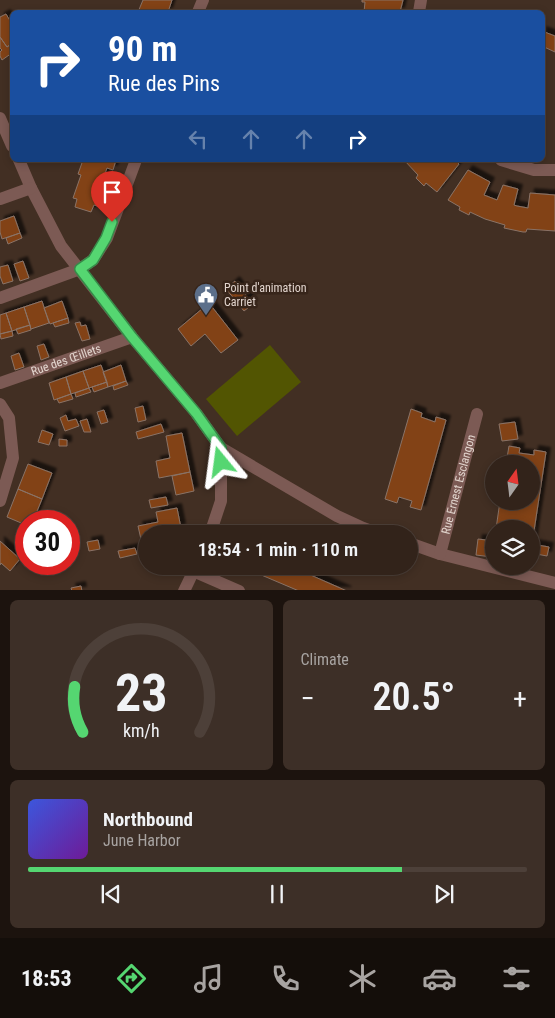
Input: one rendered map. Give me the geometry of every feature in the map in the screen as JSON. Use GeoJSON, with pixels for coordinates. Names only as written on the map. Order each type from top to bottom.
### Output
{"type":"FeatureCollection","features":[{"type":"Feature","properties":{"kind":"street"},"geometry":{"type":"LineString","coordinates":[[0,118],[10,141]]}},
{"type":"Feature","properties":{"kind":"street"},"geometry":{"type":"LineString","coordinates":[[19,162],[61,246],[132,337],[196,413],[221,448],[337,516],[356,525]]}},
{"type":"Feature","properties":{"kind":"street"},"geometry":{"type":"LineString","coordinates":[[0,298],[80,269],[93,260],[106,238],[135,162]]}},
{"type":"Feature","properties":{"kind":"street"},"geometry":{"type":"LineString","coordinates":[[508,162],[534,170],[555,170]]}},
{"type":"Feature","properties":{"kind":"street"},"geometry":{"type":"LineString","coordinates":[[0,199],[31,188]]}},
{"type":"Feature","properties":{"kind":"street","name":"Rue des Œillets"},"geometry":{"type":"LineString","coordinates":[[0,383],[132,337]]}},
{"type":"Feature","properties":{"kind":"street"},"geometry":{"type":"LineString","coordinates":[[0,404],[9,418],[13,458],[0,501]]}},
{"type":"Feature","properties":{"kind":"street","name":"Rue Ernest Esclangon"},"geometry":{"type":"LineString","coordinates":[[440,554],[477,414]]}},
{"type":"Feature","properties":{"kind":"street"},"geometry":{"type":"LineString","coordinates":[[213,525],[221,501],[221,448]]}},
{"type":"Feature","properties":{"kind":"street"},"geometry":{"type":"LineString","coordinates":[[418,546],[440,554],[555,583]]}},
{"type":"Feature","properties":{"kind":"street"},"geometry":{"type":"LineString","coordinates":[[184,590],[192,575]]}},
{"type":"Feature","properties":{"kind":"street"},"geometry":{"type":"LineString","coordinates":[[208,575],[240,590]]}},
{"type":"Feature","properties":{"kind":"shaded area"},"geometry":{"type":"Polygon","coordinates":[[[270,345],[301,382],[237,436],[206,399],[270,345]]]}},
{"type":"Feature","properties":{"kind":"building"},"geometry":{"type":"Polygon","coordinates":[[[143,0],[172,0],[169,10],[139,10],[143,0]]]}},
{"type":"Feature","properties":{"kind":"building"},"geometry":{"type":"Polygon","coordinates":[[[362,0],[403,0],[400,10],[364,10],[365,2],[362,2],[362,0]]]}},
{"type":"Feature","properties":{"kind":"building"},"geometry":{"type":"Polygon","coordinates":[[[6,14],[10,21],[10,45],[7,47],[0,37],[0,17],[6,14]]]}},
{"type":"Feature","properties":{"kind":"building"},"geometry":{"type":"Polygon","coordinates":[[[545,32],[555,36],[555,52],[545,47],[545,32]]]}},
{"type":"Feature","properties":{"kind":"building"},"geometry":{"type":"Polygon","coordinates":[[[0,37],[7,47],[10,45],[10,54],[2,60],[0,52],[2,50],[0,48],[0,37]]]}},
{"type":"Feature","properties":{"kind":"building"},"geometry":{"type":"Polygon","coordinates":[[[82,162],[115,162],[113,170],[107,168],[102,182],[108,184],[100,207],[94,205],[91,212],[75,207],[77,199],[73,198],[81,175],[78,174],[82,162]]]}},
{"type":"Feature","properties":{"kind":"building"},"geometry":{"type":"Polygon","coordinates":[[[406,162],[457,162],[459,164],[437,192],[426,183],[424,186],[416,178],[418,175],[406,162]]]}},
{"type":"Feature","properties":{"kind":"building"},"geometry":{"type":"Polygon","coordinates":[[[468,170],[490,182],[484,195],[497,200],[503,185],[518,189],[514,205],[517,206],[528,208],[530,193],[555,195],[555,231],[527,229],[526,232],[523,232],[504,228],[505,225],[470,212],[469,215],[459,210],[460,207],[448,200],[468,170]]]}},
{"type":"Feature","properties":{"kind":"building"},"geometry":{"type":"Polygon","coordinates":[[[14,216],[20,233],[2,239],[0,221],[14,216]]]}},
{"type":"Feature","properties":{"kind":"building"},"geometry":{"type":"Polygon","coordinates":[[[20,233],[22,238],[8,244],[6,238],[20,233]]]}},
{"type":"Feature","properties":{"kind":"building"},"geometry":{"type":"Polygon","coordinates":[[[23,261],[29,278],[20,281],[14,264],[23,261]]]}},
{"type":"Feature","properties":{"kind":"building"},"geometry":{"type":"Polygon","coordinates":[[[8,265],[13,281],[3,284],[0,276],[0,267],[8,265]]]}},
{"type":"Feature","properties":{"kind":"building"},"geometry":{"type":"Polygon","coordinates":[[[235,281],[253,304],[244,311],[226,289],[235,281]]]}},
{"type":"Feature","properties":{"kind":"building"},"geometry":{"type":"Polygon","coordinates":[[[42,301],[49,323],[31,329],[24,307],[42,301]]]}},
{"type":"Feature","properties":{"kind":"building"},"geometry":{"type":"Polygon","coordinates":[[[62,301],[68,318],[50,324],[44,308],[62,301]]]}},
{"type":"Feature","properties":{"kind":"building","name":"Point d'animation Carriet"},"geometry":{"type":"Polygon","coordinates":[[[209,303],[238,340],[221,353],[205,334],[191,346],[178,329],[209,303]]]}},
{"type":"Feature","properties":{"kind":"building"},"geometry":{"type":"Polygon","coordinates":[[[24,307],[30,325],[12,331],[6,313],[24,307]]]}},
{"type":"Feature","properties":{"kind":"building"},"geometry":{"type":"Polygon","coordinates":[[[6,313],[12,331],[0,334],[0,315],[6,313]]]}},
{"type":"Feature","properties":{"kind":"building"},"geometry":{"type":"Polygon","coordinates":[[[68,318],[69,323],[55,327],[53,323],[68,318]]]}},
{"type":"Feature","properties":{"kind":"building"},"geometry":{"type":"Polygon","coordinates":[[[80,322],[81,326],[86,325],[90,339],[82,341],[75,323],[80,322]]]}},
{"type":"Feature","properties":{"kind":"building"},"geometry":{"type":"Polygon","coordinates":[[[30,325],[31,330],[18,334],[16,329],[30,325]]]}},
{"type":"Feature","properties":{"kind":"building"},"geometry":{"type":"Polygon","coordinates":[[[12,331],[13,336],[1,339],[0,334],[12,331]]]}},
{"type":"Feature","properties":{"kind":"building"},"geometry":{"type":"Polygon","coordinates":[[[44,344],[49,357],[41,360],[37,346],[44,344]]]}},
{"type":"Feature","properties":{"kind":"building"},"geometry":{"type":"Polygon","coordinates":[[[19,353],[24,367],[15,370],[11,356],[19,353]]]}},
{"type":"Feature","properties":{"kind":"building"},"geometry":{"type":"Polygon","coordinates":[[[101,365],[107,382],[89,388],[83,371],[101,365]]]}},
{"type":"Feature","properties":{"kind":"building"},"geometry":{"type":"Polygon","coordinates":[[[121,365],[126,381],[108,387],[103,372],[121,365]]]}},
{"type":"Feature","properties":{"kind":"building"},"geometry":{"type":"Polygon","coordinates":[[[83,371],[89,388],[71,394],[66,377],[83,371]]]}},
{"type":"Feature","properties":{"kind":"building"},"geometry":{"type":"Polygon","coordinates":[[[66,377],[71,394],[54,400],[49,383],[66,377]]]}},
{"type":"Feature","properties":{"kind":"building"},"geometry":{"type":"Polygon","coordinates":[[[126,381],[128,385],[114,390],[113,386],[126,381]]]}},
{"type":"Feature","properties":{"kind":"building"},"geometry":{"type":"Polygon","coordinates":[[[107,382],[108,387],[94,392],[92,387],[107,382]]]}},
{"type":"Feature","properties":{"kind":"building"},"geometry":{"type":"Polygon","coordinates":[[[89,388],[91,392],[76,397],[75,393],[89,388]]]}},
{"type":"Feature","properties":{"kind":"building"},"geometry":{"type":"Polygon","coordinates":[[[71,394],[73,399],[59,403],[57,399],[71,394]]]}},
{"type":"Feature","properties":{"kind":"building"},"geometry":{"type":"Polygon","coordinates":[[[143,406],[146,420],[138,422],[135,408],[143,406]]]}},
{"type":"Feature","properties":{"kind":"building"},"geometry":{"type":"Polygon","coordinates":[[[411,409],[422,413],[421,417],[435,422],[436,417],[446,420],[421,510],[410,507],[412,501],[399,497],[397,503],[385,499],[411,409]]]}},
{"type":"Feature","properties":{"kind":"building"},"geometry":{"type":"Polygon","coordinates":[[[104,410],[108,422],[101,424],[97,412],[104,410]]]}},
{"type":"Feature","properties":{"kind":"building"},"geometry":{"type":"Polygon","coordinates":[[[66,415],[68,421],[76,419],[79,426],[65,431],[60,418],[66,415]]]}},
{"type":"Feature","properties":{"kind":"building"},"geometry":{"type":"Polygon","coordinates":[[[87,419],[91,432],[84,432],[80,421],[87,419]]]}},
{"type":"Feature","properties":{"kind":"building"},"geometry":{"type":"Polygon","coordinates":[[[515,422],[518,439],[502,441],[499,424],[515,422]]]}},
{"type":"Feature","properties":{"kind":"building"},"geometry":{"type":"Polygon","coordinates":[[[161,424],[164,432],[138,439],[136,432],[161,424]]]}},
{"type":"Feature","properties":{"kind":"building"},"geometry":{"type":"Polygon","coordinates":[[[42,430],[53,434],[49,445],[38,442],[42,430]]]}},
{"type":"Feature","properties":{"kind":"building"},"geometry":{"type":"Polygon","coordinates":[[[182,433],[190,472],[159,478],[156,461],[170,458],[166,436],[182,433]]]}},
{"type":"Feature","properties":{"kind":"building"},"geometry":{"type":"Polygon","coordinates":[[[59,439],[67,440],[67,446],[59,446],[59,439]]]}},
{"type":"Feature","properties":{"kind":"building"},"geometry":{"type":"Polygon","coordinates":[[[509,446],[520,448],[519,453],[534,455],[508,455],[509,446]]]}},
{"type":"Feature","properties":{"kind":"building"},"geometry":{"type":"Polygon","coordinates":[[[534,450],[546,452],[540,491],[540,455],[534,455],[534,450]]]}},
{"type":"Feature","properties":{"kind":"building"},"geometry":{"type":"Polygon","coordinates":[[[28,464],[52,473],[42,499],[18,489],[28,464]]]}},
{"type":"Feature","properties":{"kind":"building"},"geometry":{"type":"Polygon","coordinates":[[[190,472],[194,491],[176,495],[172,476],[190,472]]]}},
{"type":"Feature","properties":{"kind":"building"},"geometry":{"type":"Polygon","coordinates":[[[18,489],[42,499],[38,510],[15,510],[15,520],[7,517],[18,489]]]}},
{"type":"Feature","properties":{"kind":"building"},"geometry":{"type":"Polygon","coordinates":[[[166,497],[168,505],[151,508],[149,500],[166,497]]]}},
{"type":"Feature","properties":{"kind":"building"},"geometry":{"type":"Polygon","coordinates":[[[177,508],[180,525],[143,525],[158,522],[156,512],[177,508]]]}},
{"type":"Feature","properties":{"kind":"building"},"geometry":{"type":"Polygon","coordinates":[[[499,510],[537,510],[536,520],[497,520],[499,510]]]}},
{"type":"Feature","properties":{"kind":"building"},"geometry":{"type":"Polygon","coordinates":[[[478,539],[485,540],[485,556],[476,555],[478,539]]]}},
{"type":"Feature","properties":{"kind":"building"},"geometry":{"type":"Polygon","coordinates":[[[98,540],[100,549],[89,551],[87,542],[98,540]]]}},
{"type":"Feature","properties":{"kind":"building"},"geometry":{"type":"Polygon","coordinates":[[[0,541],[15,554],[15,565],[10,571],[1,563],[0,565],[0,541]]]}},
{"type":"Feature","properties":{"kind":"building"},"geometry":{"type":"Polygon","coordinates":[[[540,545],[549,547],[547,556],[540,555],[540,545]]]}},
{"type":"Feature","properties":{"kind":"building"},"geometry":{"type":"Polygon","coordinates":[[[135,548],[137,554],[120,558],[118,551],[135,548]]]}},
{"type":"Feature","properties":{"kind":"building"},"geometry":{"type":"Polygon","coordinates":[[[261,575],[311,575],[345,590],[297,590],[261,575]]]}},
{"type":"Feature","properties":{"kind":"building"},"geometry":{"type":"Polygon","coordinates":[[[81,586],[82,590],[72,590],[71,588],[81,586]]]}},
{"type":"Feature","properties":{"kind":"place","name":"Point d'animation Carriet"},"geometry":{"type":"Point","coordinates":[206,316]}},
{"type":"Feature","properties":{"kind":"route"},"geometry":{"type":"LineString","coordinates":[[112,222],[106,238],[93,260],[80,269],[132,337],[196,413],[221,448],[221,462]]}}]}
